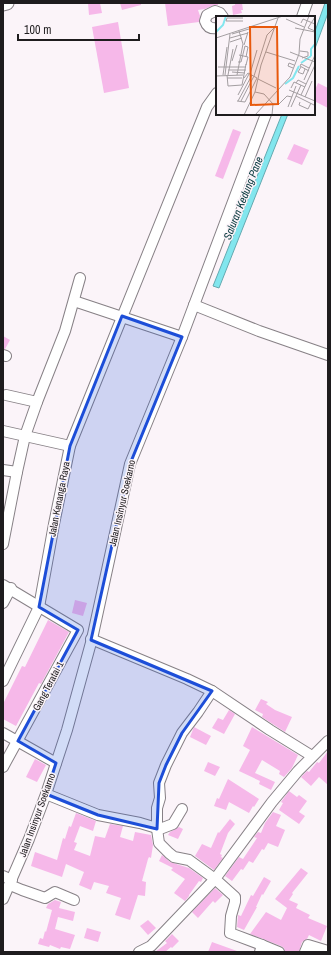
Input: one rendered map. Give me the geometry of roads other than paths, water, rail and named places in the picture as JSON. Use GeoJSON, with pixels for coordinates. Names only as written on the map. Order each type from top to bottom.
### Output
{"type":"FeatureCollection","features":[{"type":"Feature","properties":{"kind":"street"},"geometry":{"type":"LineString","coordinates":[[216,28],[211,28],[205,21],[206,15],[217,10]]}},
{"type":"Feature","properties":{"kind":"street"},"geometry":{"type":"LineString","coordinates":[[296,16],[305,10]]}},
{"type":"Feature","properties":{"kind":"street","name":"Jalan Kenanga Raya"},"geometry":{"type":"LineString","coordinates":[[3,681],[8,660],[40,607],[54,524],[70,446],[208,107],[216,95]]}},
{"type":"Feature","properties":{"kind":"street","name":"Jalan Insinyur Soekarno"},"geometry":{"type":"LineString","coordinates":[[3,899],[12,884],[52,796],[56,764],[98,642],[130,464],[182,337],[198,307],[266,115]]}},
{"type":"Feature","properties":{"kind":"street"},"geometry":{"type":"LineString","coordinates":[[3,544],[6,510],[17,472],[25,436],[65,331],[80,278]]}},
{"type":"Feature","properties":{"kind":"street"},"geometry":{"type":"LineString","coordinates":[[74,301],[182,337]]}},
{"type":"Feature","properties":{"kind":"street"},"geometry":{"type":"LineString","coordinates":[[198,307],[259,331],[328,355]]}},
{"type":"Feature","properties":{"kind":"street"},"geometry":{"type":"LineString","coordinates":[[6,395],[37,402]]}},
{"type":"Feature","properties":{"kind":"street"},"geometry":{"type":"LineString","coordinates":[[3,431],[70,446]]}},
{"type":"Feature","properties":{"kind":"street"},"geometry":{"type":"LineString","coordinates":[[3,470],[17,472]]}},
{"type":"Feature","properties":{"kind":"street"},"geometry":{"type":"LineString","coordinates":[[3,603],[7,586],[40,607]]}},
{"type":"Feature","properties":{"kind":"street","name":"Gang Teratai 1"},"geometry":{"type":"LineString","coordinates":[[3,767],[78,630],[40,607]]}},
{"type":"Feature","properties":{"kind":"street"},"geometry":{"type":"LineString","coordinates":[[98,642],[212,691],[312,756]]}},
{"type":"Feature","properties":{"kind":"street"},"geometry":{"type":"LineString","coordinates":[[212,691],[182,733],[159,783],[160,798],[157,808],[157,829],[160,843],[174,857],[189,860],[215,879],[235,898],[230,921],[230,933],[261,949],[279,952]]}},
{"type":"Feature","properties":{"kind":"street"},"geometry":{"type":"LineString","coordinates":[[3,733],[56,764]]}},
{"type":"Feature","properties":{"kind":"street"},"geometry":{"type":"LineString","coordinates":[[139,952],[151,946],[215,879],[272,802],[312,756],[328,741]]}},
{"type":"Feature","properties":{"kind":"street"},"geometry":{"type":"LineString","coordinates":[[52,796],[98,815],[140,823],[157,829],[162,829],[173,824],[182,809]]}},
{"type":"Feature","properties":{"kind":"street"},"geometry":{"type":"LineString","coordinates":[[12,884],[45,898],[54,892],[74,900]]}},
{"type":"Feature","properties":{"kind":"street"},"geometry":{"type":"LineString","coordinates":[[304,952],[308,945],[328,952]]}},
{"type":"Feature","properties":{"kind":"water"},"geometry":{"type":"Polygon","coordinates":[[[325,3],[328,3],[328,13],[315,48],[315,31],[325,3]]]}},
{"type":"Feature","properties":{"kind":"water"},"geometry":{"type":"Polygon","coordinates":[[[282,115],[288,115],[219,288],[213,286],[282,115]]]}},
{"type":"Feature","properties":{"kind":"water label","name":"Saluran Kedung Pane"},"geometry":{"type":"Point","coordinates":[243,198]}}]}
